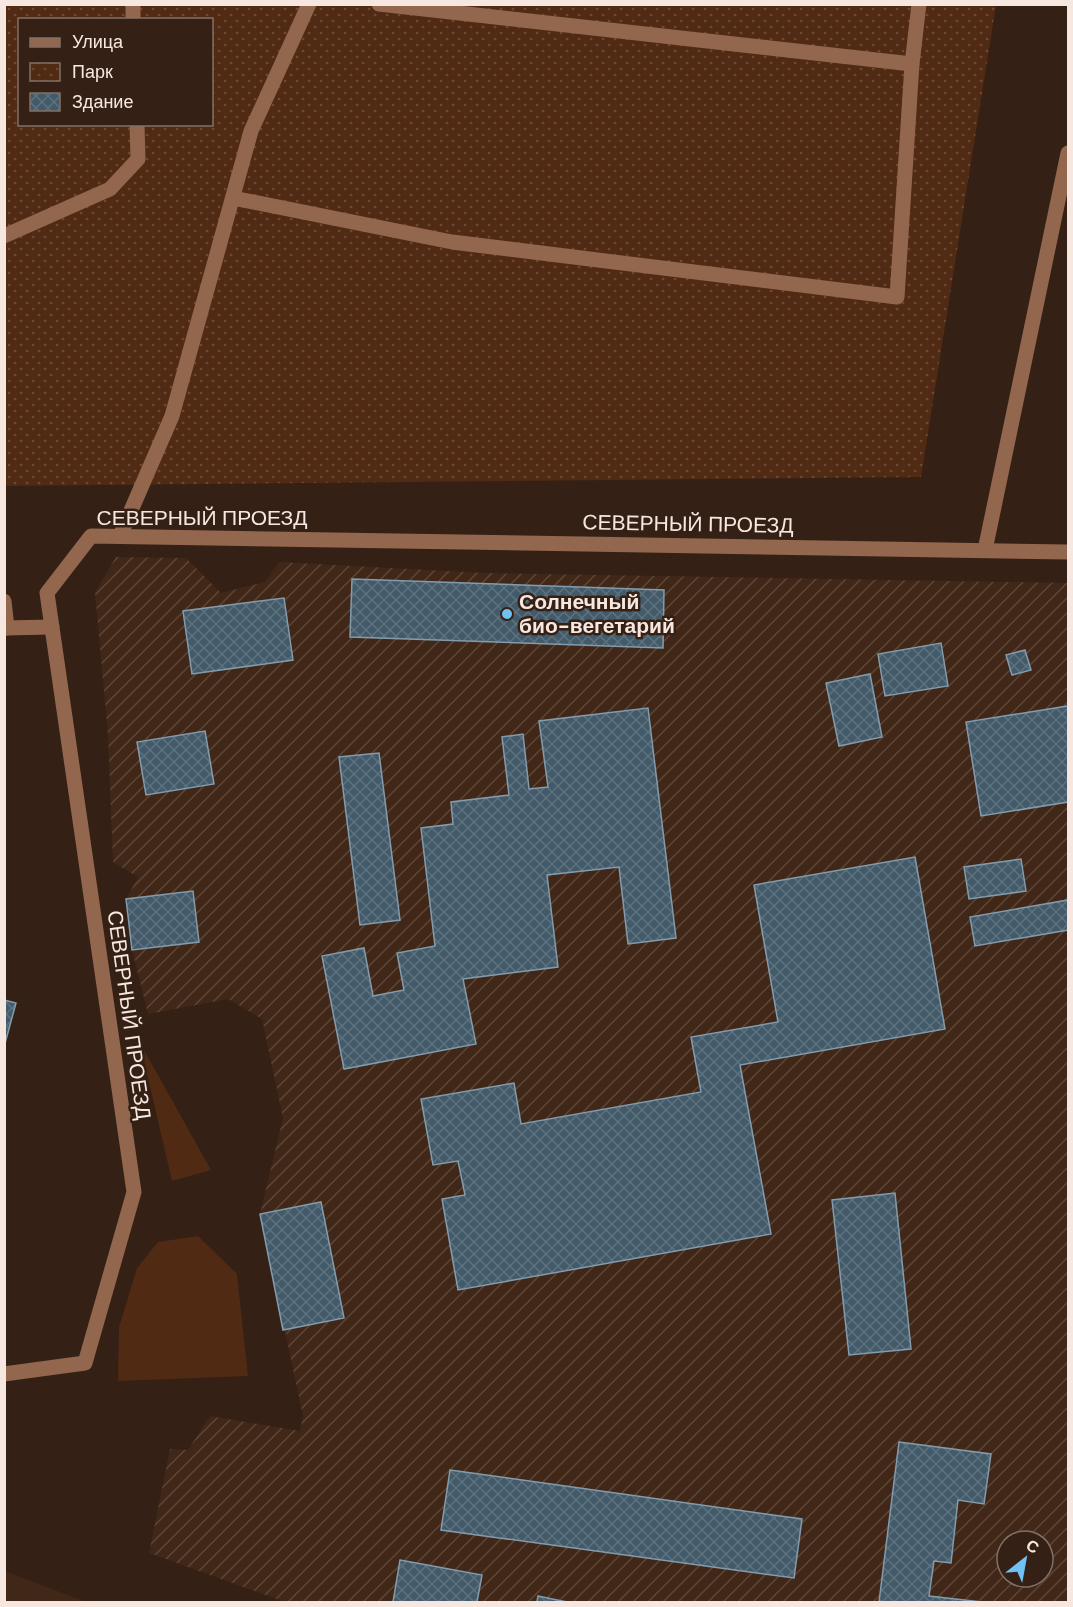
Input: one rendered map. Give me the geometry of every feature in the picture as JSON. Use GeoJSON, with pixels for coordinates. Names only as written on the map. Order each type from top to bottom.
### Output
{"type":"FeatureCollection","features":[{"type":"Feature","properties":{"kind":"street"},"geometry":{"type":"LineString","coordinates":[[120,536],[172,416],[251,131],[309,4]]}},
{"type":"Feature","properties":{"kind":"street"},"geometry":{"type":"LineString","coordinates":[[379,4],[912,63]]}},
{"type":"Feature","properties":{"kind":"street"},"geometry":{"type":"LineString","coordinates":[[233,198],[452,242],[897,297],[912,63],[920,4]]}},
{"type":"Feature","properties":{"kind":"street"},"geometry":{"type":"LineString","coordinates":[[4,236],[110,189],[138,159],[137,126]]}},
{"type":"Feature","properties":{"kind":"street"},"geometry":{"type":"LineString","coordinates":[[985,550],[1068,153]]}},
{"type":"Feature","properties":{"kind":"street","name":"СЕВЕРНЫЙ ПРОЕЗД"},"geometry":{"type":"LineString","coordinates":[[4,1374],[85,1363],[134,1192],[47,593],[91,536],[1068,552]]}},
{"type":"Feature","properties":{"kind":"street"},"geometry":{"type":"LineString","coordinates":[[4,601],[6,628],[52,627]]}},
{"type":"Feature","properties":{"kind":"shaded area"},"geometry":{"type":"Polygon","coordinates":[[[116,557],[186,558],[221,593],[265,582],[279,562],[485,573],[1068,583],[1068,1602],[285,1602],[149,1553],[170,1449],[188,1450],[210,1416],[300,1431],[303,1416],[260,1214],[283,1118],[262,1019],[228,999],[148,1014],[132,950],[126,899],[138,877],[113,862],[108,735],[95,592],[116,557]]]}},
{"type":"Feature","properties":{"kind":"shaded area"},"geometry":{"type":"Polygon","coordinates":[[[5,1571],[86,1602],[5,1602],[5,1571]]]}},
{"type":"Feature","properties":{"kind":"green space"},"geometry":{"type":"Polygon","coordinates":[[[4,5],[996,5],[921,477],[5,486],[4,5]]]}},
{"type":"Feature","properties":{"kind":"green space"},"geometry":{"type":"Polygon","coordinates":[[[140,1043],[211,1170],[172,1181],[140,1043]]]}},
{"type":"Feature","properties":{"kind":"green space"},"geometry":{"type":"Polygon","coordinates":[[[198,1236],[237,1274],[248,1376],[118,1381],[119,1327],[137,1268],[158,1242],[198,1236]]]}},
{"type":"Feature","properties":{"kind":"building","name":"Солнечный био-вегетарий"},"geometry":{"type":"Polygon","coordinates":[[[352,579],[664,590],[663,648],[350,637],[352,579]]]}},
{"type":"Feature","properties":{"kind":"building"},"geometry":{"type":"Polygon","coordinates":[[[284,598],[293,660],[192,674],[183,611],[284,598]]]}},
{"type":"Feature","properties":{"kind":"building"},"geometry":{"type":"Polygon","coordinates":[[[941,643],[948,686],[885,696],[878,654],[941,643]]]}},
{"type":"Feature","properties":{"kind":"building"},"geometry":{"type":"Polygon","coordinates":[[[1025,650],[1031,670],[1012,675],[1006,655],[1025,650]]]}},
{"type":"Feature","properties":{"kind":"building"},"geometry":{"type":"Polygon","coordinates":[[[870,674],[882,737],[839,746],[826,683],[870,674]]]}},
{"type":"Feature","properties":{"kind":"building"},"geometry":{"type":"Polygon","coordinates":[[[1068,706],[1068,802],[981,816],[966,722],[1068,706]]]}},
{"type":"Feature","properties":{"kind":"building"},"geometry":{"type":"Polygon","coordinates":[[[648,708],[676,938],[628,944],[619,867],[547,875],[558,967],[463,979],[476,1044],[344,1069],[322,956],[364,948],[373,996],[404,990],[397,953],[435,946],[421,828],[453,824],[451,802],[509,795],[502,737],[523,734],[529,789],[548,787],[539,721],[648,708]]]}},
{"type":"Feature","properties":{"kind":"building"},"geometry":{"type":"Polygon","coordinates":[[[205,731],[214,784],[146,795],[137,742],[205,731]]]}},
{"type":"Feature","properties":{"kind":"building"},"geometry":{"type":"Polygon","coordinates":[[[379,753],[400,920],[360,925],[339,757],[379,753]]]}},
{"type":"Feature","properties":{"kind":"building"},"geometry":{"type":"Polygon","coordinates":[[[915,857],[945,1029],[740,1065],[771,1234],[458,1290],[442,1199],[465,1195],[458,1161],[433,1165],[421,1099],[514,1083],[521,1124],[701,1092],[691,1037],[778,1022],[754,885],[915,857]]]}},
{"type":"Feature","properties":{"kind":"building"},"geometry":{"type":"Polygon","coordinates":[[[1021,859],[1026,891],[969,899],[964,867],[1021,859]]]}},
{"type":"Feature","properties":{"kind":"building"},"geometry":{"type":"Polygon","coordinates":[[[193,891],[199,942],[132,950],[126,899],[193,891]]]}},
{"type":"Feature","properties":{"kind":"building"},"geometry":{"type":"Polygon","coordinates":[[[1068,900],[1068,930],[975,946],[970,917],[1068,900]]]}},
{"type":"Feature","properties":{"kind":"building"},"geometry":{"type":"Polygon","coordinates":[[[4,1000],[16,1003],[4,1047],[4,1000]]]}},
{"type":"Feature","properties":{"kind":"building"},"geometry":{"type":"Polygon","coordinates":[[[895,1193],[911,1349],[849,1355],[832,1200],[895,1193]]]}},
{"type":"Feature","properties":{"kind":"building"},"geometry":{"type":"Polygon","coordinates":[[[321,1202],[344,1318],[283,1330],[260,1214],[321,1202]]]}},
{"type":"Feature","properties":{"kind":"building"},"geometry":{"type":"Polygon","coordinates":[[[899,1442],[991,1454],[984,1504],[958,1500],[951,1563],[934,1561],[929,1596],[982,1602],[879,1602],[899,1442]]]}},
{"type":"Feature","properties":{"kind":"building"},"geometry":{"type":"Polygon","coordinates":[[[450,1470],[802,1519],[794,1578],[441,1530],[450,1470]]]}},
{"type":"Feature","properties":{"kind":"building"},"geometry":{"type":"Polygon","coordinates":[[[400,1560],[482,1575],[477,1602],[393,1602],[400,1560]]]}},
{"type":"Feature","properties":{"kind":"building"},"geometry":{"type":"Polygon","coordinates":[[[538,1596],[567,1602],[537,1602],[538,1596]]]}},
{"type":"Feature","properties":{"kind":"place","name":"Солнечный био-вегетарий"},"geometry":{"type":"Point","coordinates":[507,614]}}]}
